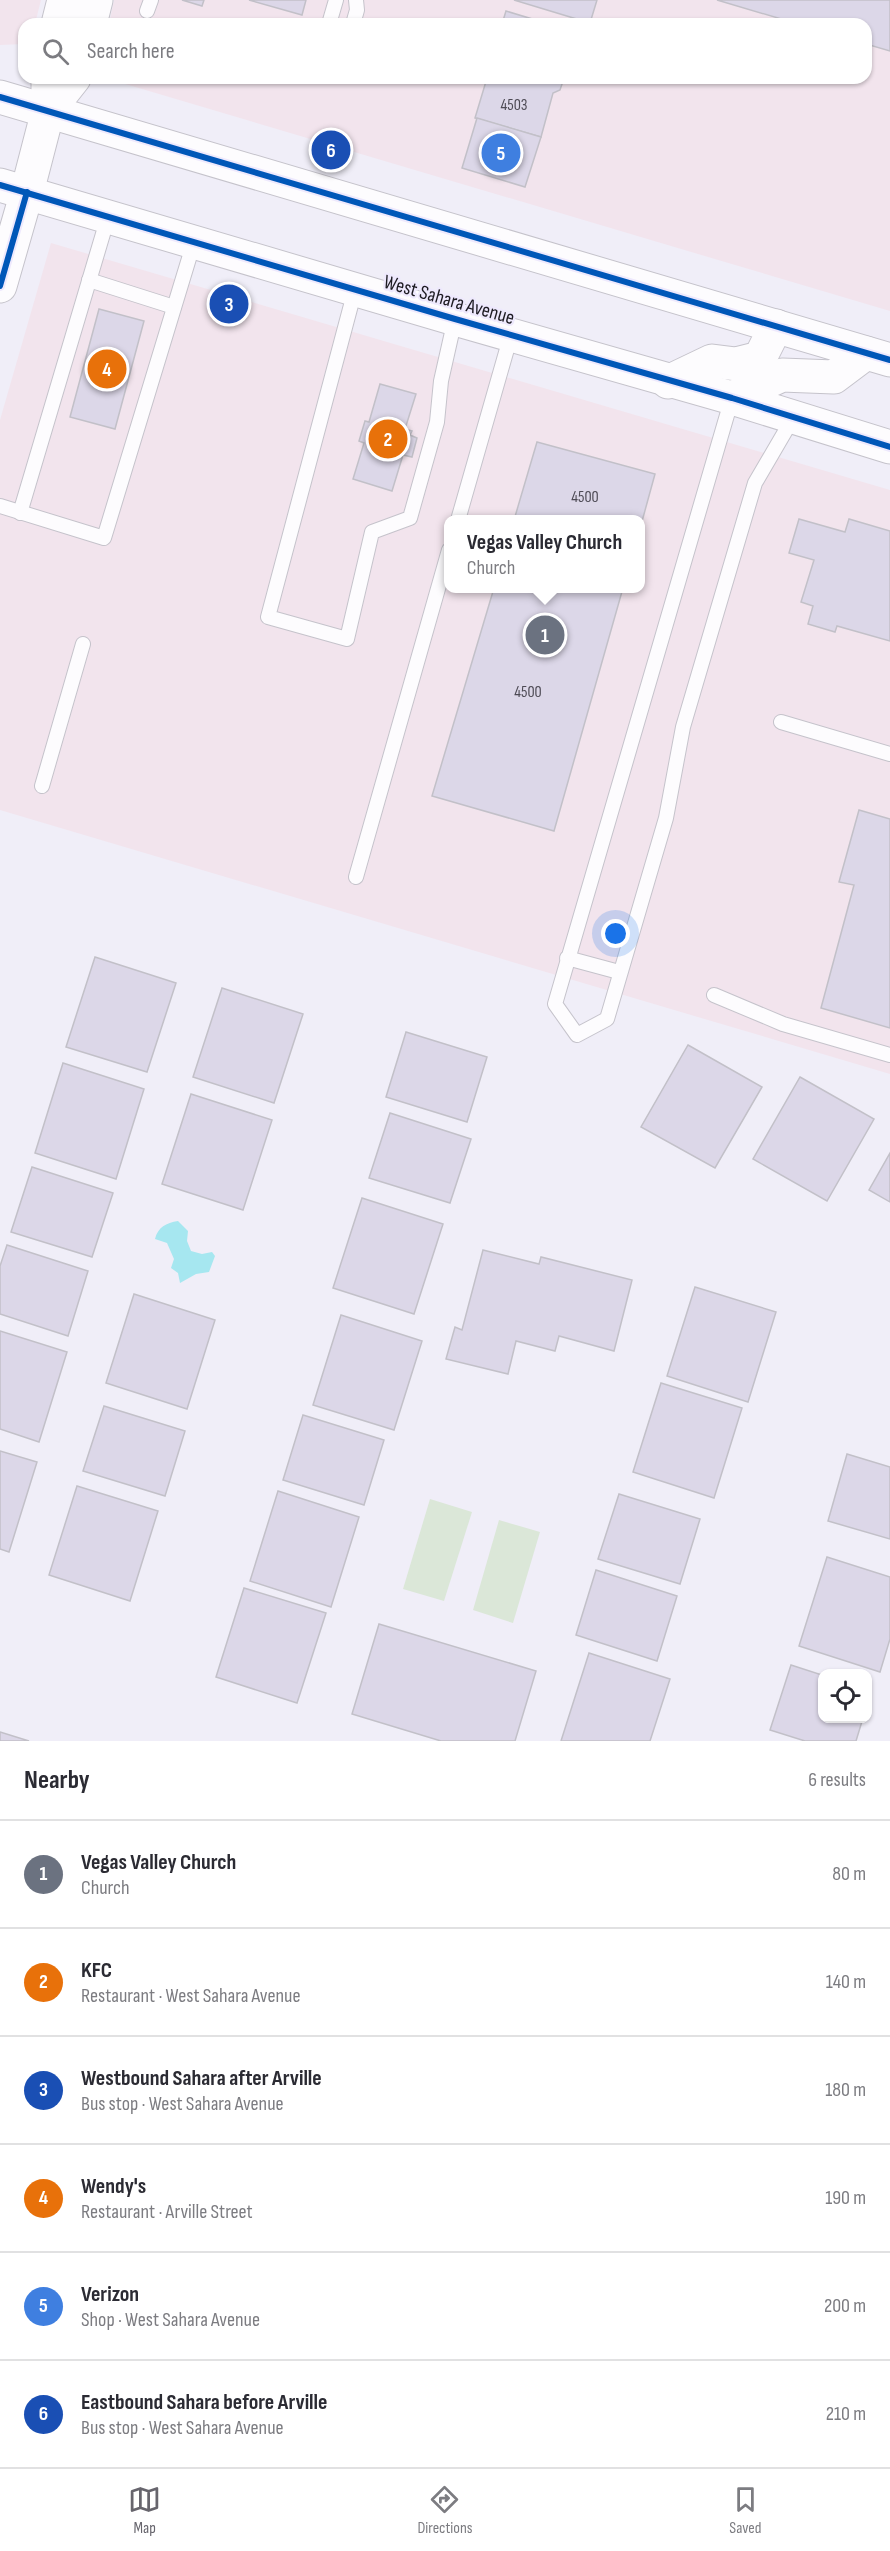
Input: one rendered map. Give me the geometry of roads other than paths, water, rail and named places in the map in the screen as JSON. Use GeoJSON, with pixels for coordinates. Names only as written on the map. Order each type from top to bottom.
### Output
{"type":"FeatureCollection","features":[{"type":"Feature","properties":{"kind":"main road"},"geometry":{"type":"LineString","coordinates":[[60,18],[64,0]]}},
{"type":"Feature","properties":{"kind":"main road"},"geometry":{"type":"LineString","coordinates":[[92,18],[96,0]]}},
{"type":"Feature","properties":{"kind":"main road"},"geometry":{"type":"LineString","coordinates":[[48,84],[48,111]]}},
{"type":"Feature","properties":{"kind":"main road"},"geometry":{"type":"LineString","coordinates":[[0,286],[13,188],[48,111],[69,84]]}},
{"type":"Feature","properties":{"kind":"main road"},"geometry":{"type":"LineString","coordinates":[[0,97],[878,356]]}},
{"type":"Feature","properties":{"kind":"main road","name":"West Sahara Avenue"},"geometry":{"type":"LineString","coordinates":[[13,188],[668,382],[732,398],[890,447]]}},
{"type":"Feature","properties":{"kind":"main road"},"geometry":{"type":"LineString","coordinates":[[668,382],[712,361],[736,364],[760,358],[776,326]]}},
{"type":"Feature","properties":{"kind":"main road"},"geometry":{"type":"LineString","coordinates":[[732,398],[782,375],[834,377],[878,356]]}},
{"type":"Feature","properties":{"kind":"lane"},"geometry":{"type":"LineString","coordinates":[[331,18],[336,0]]}},
{"type":"Feature","properties":{"kind":"lane"},"geometry":{"type":"LineString","coordinates":[[355,18],[356,0]]}},
{"type":"Feature","properties":{"kind":"lane"},"geometry":{"type":"LineString","coordinates":[[20,513],[108,217]]}},
{"type":"Feature","properties":{"kind":"lane"},"geometry":{"type":"LineString","coordinates":[[0,506],[104,538],[194,242]]}},
{"type":"Feature","properties":{"kind":"lane"},"geometry":{"type":"LineString","coordinates":[[89,280],[174,307]]}},
{"type":"Feature","properties":{"kind":"lane"},"geometry":{"type":"LineString","coordinates":[[356,290],[267,617],[347,639],[372,532],[410,518],[437,422],[441,381],[455,319]]}},
{"type":"Feature","properties":{"kind":"lane"},"geometry":{"type":"LineString","coordinates":[[459,515],[511,335]]}},
{"type":"Feature","properties":{"kind":"lane"},"geometry":{"type":"LineString","coordinates":[[732,398],[555,1004],[577,1035],[607,1019],[666,818],[683,727],[754,483],[794,418]]}},
{"type":"Feature","properties":{"kind":"lane"},"geometry":{"type":"LineString","coordinates":[[356,876],[444,568]]}},
{"type":"Feature","properties":{"kind":"lane"},"geometry":{"type":"LineString","coordinates":[[42,786],[83,644]]}},
{"type":"Feature","properties":{"kind":"lane"},"geometry":{"type":"LineString","coordinates":[[781,722],[890,754]]}},
{"type":"Feature","properties":{"kind":"lane"},"geometry":{"type":"LineString","coordinates":[[567,958],[619,972]]}},
{"type":"Feature","properties":{"kind":"lane"},"geometry":{"type":"LineString","coordinates":[[714,995],[783,1024],[890,1055]]}},
{"type":"Feature","properties":{"kind":"water"},"geometry":{"type":"Polygon","coordinates":[[[178,1221],[188,1231],[187,1241],[191,1251],[202,1254],[212,1252],[215,1256],[209,1272],[196,1274],[180,1283],[178,1273],[171,1268],[174,1259],[167,1243],[155,1239],[163,1226],[178,1221]]]}},
{"type":"Feature","properties":{"kind":"place","name":"Eastbound Sahara before Arville"},"geometry":{"type":"Point","coordinates":[331,150]}},
{"type":"Feature","properties":{"kind":"place","name":"Verizon"},"geometry":{"type":"Point","coordinates":[501,153]}},
{"type":"Feature","properties":{"kind":"place","name":"Westbound Sahara after Arville"},"geometry":{"type":"Point","coordinates":[229,304]}},
{"type":"Feature","properties":{"kind":"place","name":"Wendy's"},"geometry":{"type":"Point","coordinates":[107,369]}},
{"type":"Feature","properties":{"kind":"place","name":"KFC"},"geometry":{"type":"Point","coordinates":[388,439]}},
{"type":"Feature","properties":{"kind":"place","name":"Vegas Valley Church"},"geometry":{"type":"Point","coordinates":[545,635]}}]}
